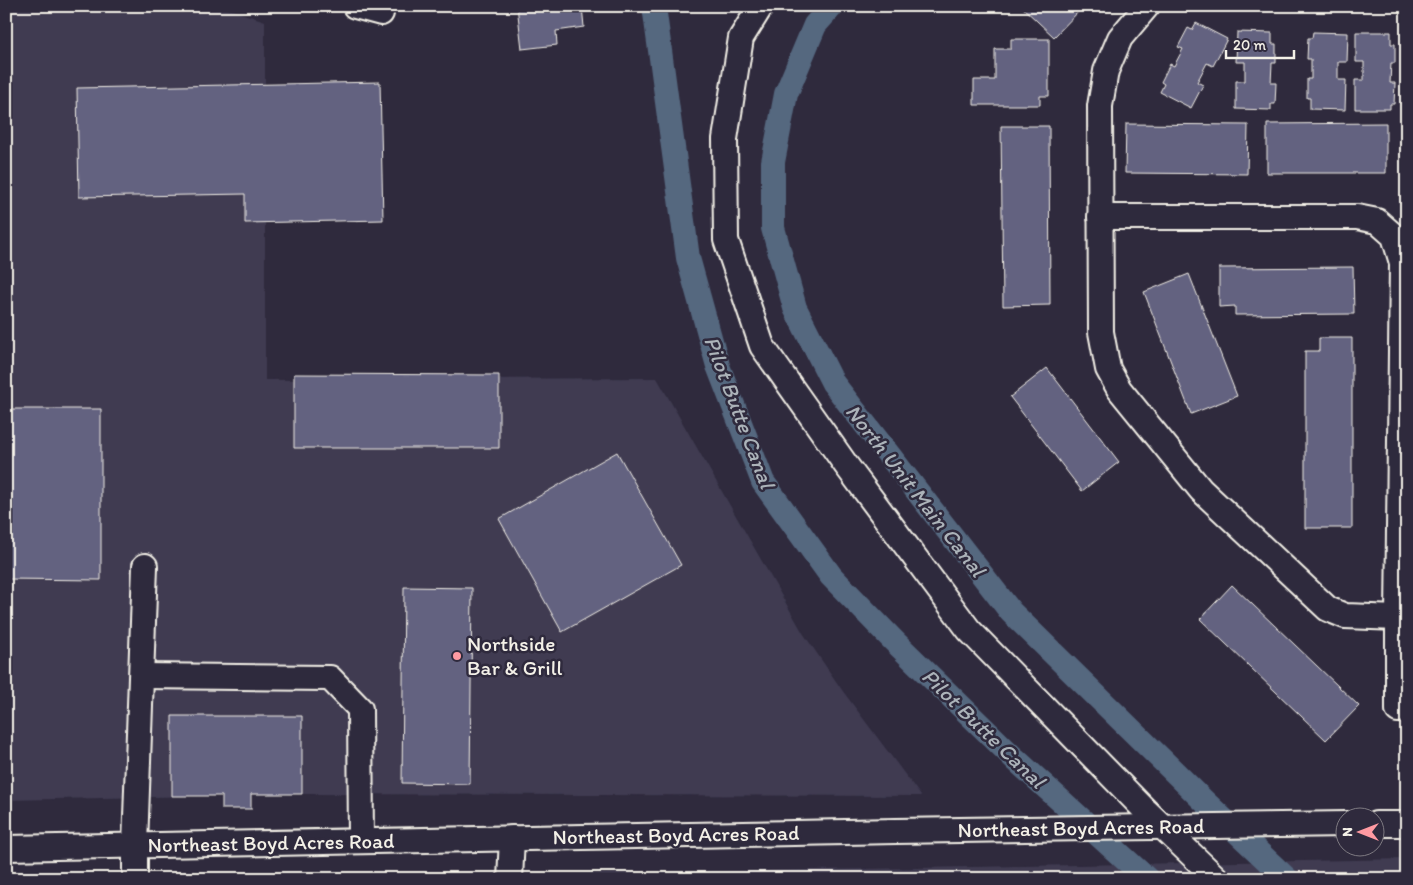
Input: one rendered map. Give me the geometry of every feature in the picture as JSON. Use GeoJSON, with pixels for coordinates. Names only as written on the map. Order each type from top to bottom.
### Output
{"type":"FeatureCollection","features":[{"type":"Feature","properties":{"kind":"street"},"geometry":{"type":"LineString","coordinates":[[356,6],[381,13]]}},
{"type":"Feature","properties":{"kind":"street"},"geometry":{"type":"LineString","coordinates":[[761,6],[741,38],[726,139],[726,240],[762,346],[846,465],[969,630],[1145,810],[1217,879]]}},
{"type":"Feature","properties":{"kind":"street"},"geometry":{"type":"LineString","coordinates":[[1147,6],[1120,38],[1106,71],[1100,106],[1100,332],[1108,369],[1119,389],[1201,490],[1328,609],[1345,616],[1398,618]]}},
{"type":"Feature","properties":{"kind":"street"},"geometry":{"type":"LineString","coordinates":[[1100,217],[1357,217],[1377,221],[1394,236],[1402,263],[1398,710]]}},
{"type":"Feature","properties":{"kind":"street"},"geometry":{"type":"LineString","coordinates":[[135,879],[146,566]]}},
{"type":"Feature","properties":{"kind":"street"},"geometry":{"type":"LineString","coordinates":[[142,676],[330,678],[360,709],[361,841]]}},
{"type":"Feature","properties":{"kind":"street","name":"Northeast Boyd Acres Road"},"geometry":{"type":"LineString","coordinates":[[6,848],[1336,824]]}},
{"type":"Feature","properties":{"kind":"street"},"geometry":{"type":"LineString","coordinates":[[1386,824],[1407,824]]}},
{"type":"Feature","properties":{"kind":"street"},"geometry":{"type":"LineString","coordinates":[[510,879],[512,838]]}},
{"type":"Feature","properties":{"kind":"shaded area"},"geometry":{"type":"Polygon","coordinates":[[[6,6],[219,6],[265,21],[265,380],[657,378],[803,633],[842,690],[921,796],[302,794],[6,800],[6,6]]]}},
{"type":"Feature","properties":{"kind":"shaded area"},"geometry":{"type":"Polygon","coordinates":[[[1407,859],[1407,879],[320,879],[1407,859]]]}},
{"type":"Feature","properties":{"kind":"building"},"geometry":{"type":"Polygon","coordinates":[[[517,6],[582,6],[584,27],[556,31],[557,45],[522,49],[517,6]]]}},
{"type":"Feature","properties":{"kind":"building"},"geometry":{"type":"Polygon","coordinates":[[[1021,6],[1082,6],[1083,7],[1054,37],[1021,6]]]}},
{"type":"Feature","properties":{"kind":"building"},"geometry":{"type":"Polygon","coordinates":[[[1196,23],[1227,39],[1213,66],[1207,63],[1197,82],[1203,85],[1191,108],[1160,92],[1164,84],[1161,82],[1170,64],[1174,66],[1183,49],[1178,47],[1188,28],[1192,30],[1196,23]]]}},
{"type":"Feature","properties":{"kind":"building"},"geometry":{"type":"Polygon","coordinates":[[[1237,32],[1272,33],[1272,44],[1276,44],[1276,63],[1272,63],[1271,83],[1276,83],[1275,104],[1271,104],[1271,110],[1236,109],[1236,81],[1245,81],[1245,62],[1236,62],[1237,32]]]}},
{"type":"Feature","properties":{"kind":"building"},"geometry":{"type":"Polygon","coordinates":[[[1313,32],[1348,33],[1347,62],[1338,62],[1338,80],[1346,80],[1345,110],[1310,109],[1310,98],[1307,98],[1307,79],[1311,79],[1311,59],[1307,59],[1308,38],[1312,38],[1313,32]]]}},
{"type":"Feature","properties":{"kind":"building"},"geometry":{"type":"Polygon","coordinates":[[[1356,32],[1391,32],[1391,44],[1395,44],[1395,63],[1391,63],[1390,83],[1395,83],[1394,104],[1390,104],[1390,109],[1355,109],[1355,80],[1364,80],[1364,62],[1356,62],[1356,32]]]}},
{"type":"Feature","properties":{"kind":"building"},"geometry":{"type":"Polygon","coordinates":[[[1011,39],[1049,39],[1049,96],[1040,96],[1040,105],[974,105],[974,80],[995,80],[995,49],[1011,49],[1011,39]]]}},
{"type":"Feature","properties":{"kind":"building"},"geometry":{"type":"Polygon","coordinates":[[[380,82],[383,220],[245,223],[245,194],[79,197],[77,88],[380,82]]]}},
{"type":"Feature","properties":{"kind":"building"},"geometry":{"type":"Polygon","coordinates":[[[1386,123],[1386,173],[1267,173],[1267,124],[1386,123]]]}},
{"type":"Feature","properties":{"kind":"building"},"geometry":{"type":"Polygon","coordinates":[[[1126,124],[1248,125],[1247,174],[1125,173],[1126,124]]]}},
{"type":"Feature","properties":{"kind":"building"},"geometry":{"type":"Polygon","coordinates":[[[1001,126],[1049,126],[1050,305],[1003,306],[1001,126]]]}},
{"type":"Feature","properties":{"kind":"building"},"geometry":{"type":"Polygon","coordinates":[[[1353,267],[1354,314],[1235,315],[1235,306],[1219,307],[1219,268],[1353,267]]]}},
{"type":"Feature","properties":{"kind":"building"},"geometry":{"type":"Polygon","coordinates":[[[1189,274],[1237,396],[1191,414],[1144,292],[1189,274]]]}},
{"type":"Feature","properties":{"kind":"building"},"geometry":{"type":"Polygon","coordinates":[[[1319,338],[1352,338],[1352,528],[1305,528],[1305,351],[1319,351],[1319,338]]]}},
{"type":"Feature","properties":{"kind":"building"},"geometry":{"type":"Polygon","coordinates":[[[1047,368],[1119,462],[1082,491],[1010,397],[1047,368]]]}},
{"type":"Feature","properties":{"kind":"building"},"geometry":{"type":"Polygon","coordinates":[[[294,374],[499,375],[499,448],[294,448],[294,374]]]}},
{"type":"Feature","properties":{"kind":"building"},"geometry":{"type":"Polygon","coordinates":[[[6,409],[101,409],[101,580],[6,579],[6,409]]]}},
{"type":"Feature","properties":{"kind":"building"},"geometry":{"type":"Polygon","coordinates":[[[617,452],[681,565],[562,632],[499,519],[617,452]]]}},
{"type":"Feature","properties":{"kind":"building"},"geometry":{"type":"Polygon","coordinates":[[[1232,585],[1359,706],[1326,740],[1200,619],[1232,585]]]}},
{"type":"Feature","properties":{"kind":"building"},"geometry":{"type":"Polygon","coordinates":[[[404,587],[472,588],[470,784],[402,783],[404,587]]]}},
{"type":"Feature","properties":{"kind":"building"},"geometry":{"type":"Polygon","coordinates":[[[172,716],[302,716],[302,794],[251,794],[251,809],[222,809],[222,796],[172,796],[172,716]]]}},
{"type":"Feature","properties":{"kind":"waterway","name":"Pilot Butte Canal"},"geometry":{"type":"LineString","coordinates":[[654,6],[688,258],[718,366],[763,482],[831,576],[893,640],[1015,759],[1147,879]]}},
{"type":"Feature","properties":{"kind":"waterway","name":"North Unit Main Canal"},"geometry":{"type":"LineString","coordinates":[[832,6],[815,25],[786,94],[773,162],[773,228],[795,308],[833,383],[1011,612],[1205,802],[1287,879]]}},
{"type":"Feature","properties":{"kind":"place","name":"Northside Bar & Grill"},"geometry":{"type":"Point","coordinates":[457,656]}}]}
